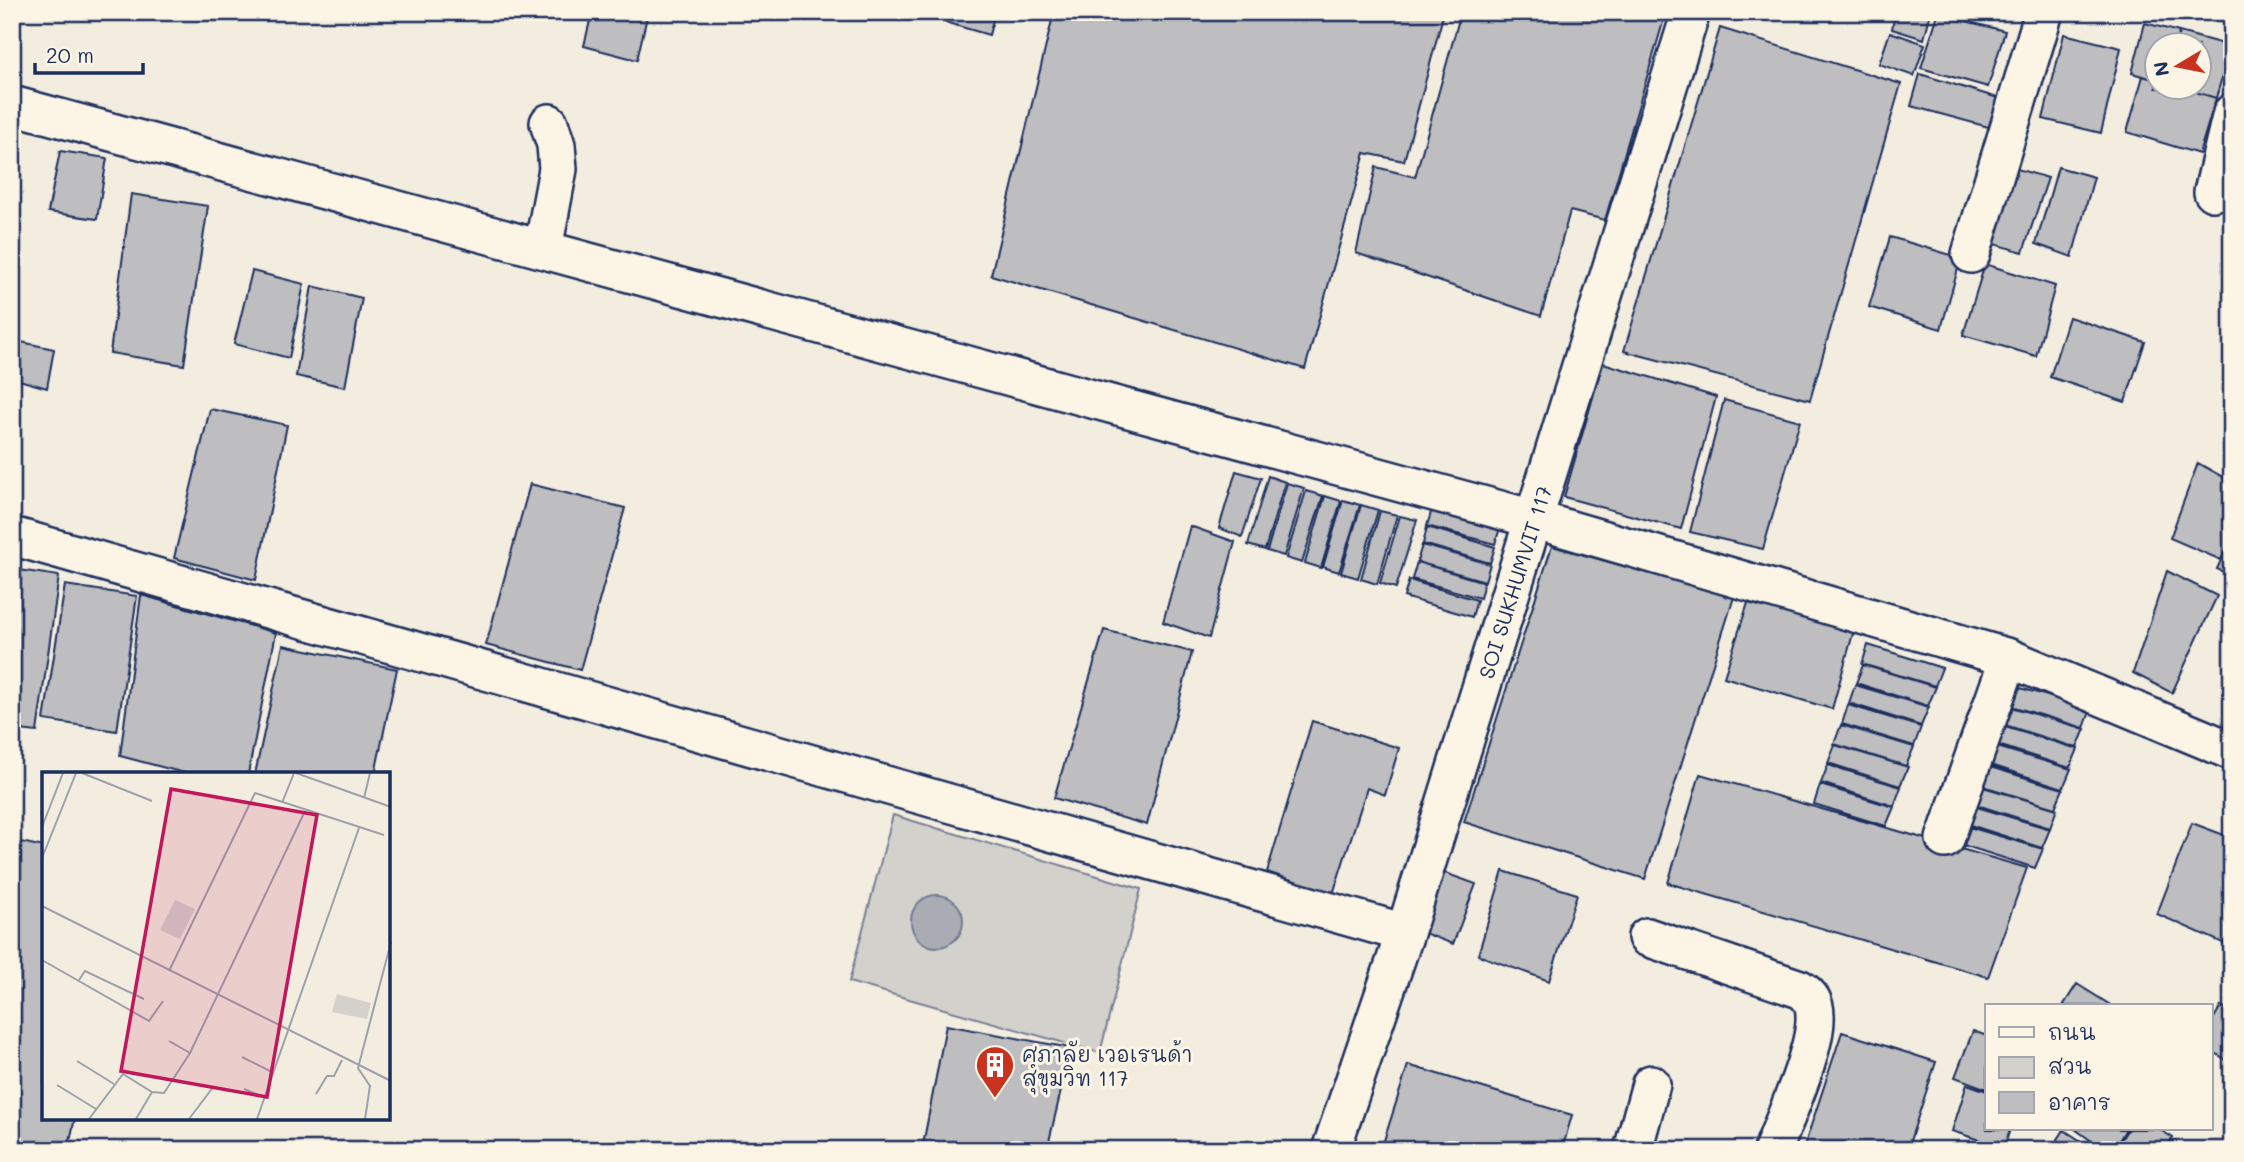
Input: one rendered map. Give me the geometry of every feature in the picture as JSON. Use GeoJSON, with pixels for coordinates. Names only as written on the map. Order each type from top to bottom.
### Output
{"type":"FeatureCollection","features":[{"type":"Feature","properties":{"kind":"street","name":"SOI SUKHUMVIT 117"},"geometry":{"type":"LineString","coordinates":[[1331,1150],[1405,933],[1691,12]]}},
{"type":"Feature","properties":{"kind":"street"},"geometry":{"type":"LineString","coordinates":[[1970,254],[2044,12]]}},
{"type":"Feature","properties":{"kind":"street"},"geometry":{"type":"LineString","coordinates":[[12,105],[1533,519],[2009,657],[2232,751]]}},
{"type":"Feature","properties":{"kind":"street"},"geometry":{"type":"LineString","coordinates":[[2213,192],[2232,113]]}},
{"type":"Feature","properties":{"kind":"street"},"geometry":{"type":"LineString","coordinates":[[543,249],[558,169],[556,145],[549,123]]}},
{"type":"Feature","properties":{"kind":"street"},"geometry":{"type":"LineString","coordinates":[[12,536],[1405,933]]}},
{"type":"Feature","properties":{"kind":"street"},"geometry":{"type":"LineString","coordinates":[[1945,839],[2009,657]]}},
{"type":"Feature","properties":{"kind":"street"},"geometry":{"type":"LineString","coordinates":[[1647,937],[1808,994],[1816,1017],[1808,1053],[1773,1150]]}},
{"type":"Feature","properties":{"kind":"street"},"geometry":{"type":"LineString","coordinates":[[1633,1150],[1651,1084]]}},
{"type":"Feature","properties":{"kind":"green space"},"geometry":{"type":"Polygon","coordinates":[[[893,815],[1141,889],[1100,1053],[849,982],[893,815]]]}},
{"type":"Feature","properties":{"kind":"shaded area"},"geometry":{"type":"Polygon","coordinates":[[[937,895],[956,902],[963,921],[956,940],[937,947],[918,940],[911,921],[918,902],[937,895]]]}},
{"type":"Feature","properties":{"kind":"building"},"geometry":{"type":"Polygon","coordinates":[[[592,12],[648,12],[637,60],[584,46],[592,12]]]}},
{"type":"Feature","properties":{"kind":"building"},"geometry":{"type":"Polygon","coordinates":[[[910,12],[995,12],[989,35],[910,12]]]}},
{"type":"Feature","properties":{"kind":"building"},"geometry":{"type":"Polygon","coordinates":[[[1054,12],[1444,12],[1404,161],[1365,153],[1305,369],[991,275],[1054,12]]]}},
{"type":"Feature","properties":{"kind":"building"},"geometry":{"type":"Polygon","coordinates":[[[1461,12],[1666,12],[1605,220],[1570,211],[1541,316],[1356,253],[1376,167],[1415,177],[1461,12]]]}},
{"type":"Feature","properties":{"kind":"building"},"geometry":{"type":"Polygon","coordinates":[[[1895,12],[1931,12],[1924,39],[1892,29],[1895,12]]]}},
{"type":"Feature","properties":{"kind":"building"},"geometry":{"type":"Polygon","coordinates":[[[1938,14],[2005,31],[1988,87],[1921,68],[1938,14]]]}},
{"type":"Feature","properties":{"kind":"building"},"geometry":{"type":"Polygon","coordinates":[[[2145,23],[2179,32],[2143,32],[2145,23]]]}},
{"type":"Feature","properties":{"kind":"building"},"geometry":{"type":"Polygon","coordinates":[[[1720,28],[1901,84],[1810,400],[1624,351],[1720,28]]]}},
{"type":"Feature","properties":{"kind":"building"},"geometry":{"type":"Polygon","coordinates":[[[1890,32],[1925,44],[1914,76],[1879,64],[1890,32]]]}},
{"type":"Feature","properties":{"kind":"building"},"geometry":{"type":"Polygon","coordinates":[[[2064,34],[2121,48],[2101,133],[2043,119],[2064,34]]]}},
{"type":"Feature","properties":{"kind":"building"},"geometry":{"type":"Polygon","coordinates":[[[2142,35],[2142,76],[2132,73],[2142,35]]]}},
{"type":"Feature","properties":{"kind":"building"},"geometry":{"type":"Polygon","coordinates":[[[2212,41],[2231,46],[2216,98],[2212,97],[2212,41]]]}},
{"type":"Feature","properties":{"kind":"building"},"geometry":{"type":"Polygon","coordinates":[[[1920,74],[1998,98],[1992,128],[1911,106],[1920,74]]]}},
{"type":"Feature","properties":{"kind":"building"},"geometry":{"type":"Polygon","coordinates":[[[2142,80],[2142,102],[2212,102],[2212,97],[2216,98],[2199,154],[2127,132],[2142,80]]]}},
{"type":"Feature","properties":{"kind":"building"},"geometry":{"type":"Polygon","coordinates":[[[60,151],[107,158],[97,219],[48,212],[60,151]]]}},
{"type":"Feature","properties":{"kind":"building"},"geometry":{"type":"Polygon","coordinates":[[[2010,167],[2048,178],[2023,252],[1987,242],[2010,167]]]}},
{"type":"Feature","properties":{"kind":"building"},"geometry":{"type":"Polygon","coordinates":[[[2058,167],[2094,177],[2072,257],[2036,244],[2058,167]]]}},
{"type":"Feature","properties":{"kind":"building"},"geometry":{"type":"Polygon","coordinates":[[[131,194],[208,206],[184,365],[110,353],[131,194]]]}},
{"type":"Feature","properties":{"kind":"building"},"geometry":{"type":"Polygon","coordinates":[[[1890,237],[1961,258],[1941,329],[1869,307],[1890,237]]]}},
{"type":"Feature","properties":{"kind":"building"},"geometry":{"type":"Polygon","coordinates":[[[1985,264],[2055,286],[2036,356],[1963,335],[1985,264]]]}},
{"type":"Feature","properties":{"kind":"building"},"geometry":{"type":"Polygon","coordinates":[[[252,271],[304,284],[289,358],[234,344],[252,271]]]}},
{"type":"Feature","properties":{"kind":"building"},"geometry":{"type":"Polygon","coordinates":[[[312,286],[362,298],[345,387],[296,376],[312,286]]]}},
{"type":"Feature","properties":{"kind":"building"},"geometry":{"type":"Polygon","coordinates":[[[2069,317],[2145,342],[2125,402],[2050,377],[2069,317]]]}},
{"type":"Feature","properties":{"kind":"building"},"geometry":{"type":"Polygon","coordinates":[[[12,340],[54,349],[47,388],[12,378],[12,340]]]}},
{"type":"Feature","properties":{"kind":"building"},"geometry":{"type":"Polygon","coordinates":[[[1603,363],[1716,397],[1681,529],[1564,497],[1603,363]]]}},
{"type":"Feature","properties":{"kind":"building"},"geometry":{"type":"Polygon","coordinates":[[[1724,400],[1800,421],[1763,549],[1690,532],[1724,400]]]}},
{"type":"Feature","properties":{"kind":"building"},"geometry":{"type":"Polygon","coordinates":[[[210,409],[287,425],[256,580],[174,558],[210,409]]]}},
{"type":"Feature","properties":{"kind":"building"},"geometry":{"type":"Polygon","coordinates":[[[2198,463],[2232,482],[2232,536],[2221,560],[2170,538],[2198,463]]]}},
{"type":"Feature","properties":{"kind":"building"},"geometry":{"type":"Polygon","coordinates":[[[1236,471],[1261,478],[1242,537],[1219,528],[1236,471]]]}},
{"type":"Feature","properties":{"kind":"building"},"geometry":{"type":"Polygon","coordinates":[[[1268,476],[1285,482],[1265,550],[1248,545],[1268,476]]]}},
{"type":"Feature","properties":{"kind":"building"},"geometry":{"type":"Polygon","coordinates":[[[1287,483],[1304,488],[1284,556],[1267,551],[1287,483]]]}},
{"type":"Feature","properties":{"kind":"building"},"geometry":{"type":"Polygon","coordinates":[[[530,484],[625,508],[580,670],[486,645],[530,484]]]}},
{"type":"Feature","properties":{"kind":"building"},"geometry":{"type":"Polygon","coordinates":[[[1306,491],[1323,496],[1302,563],[1286,558],[1306,491]]]}},
{"type":"Feature","properties":{"kind":"building"},"geometry":{"type":"Polygon","coordinates":[[[1325,496],[1341,501],[1321,568],[1305,563],[1325,496]]]}},
{"type":"Feature","properties":{"kind":"building"},"geometry":{"type":"Polygon","coordinates":[[[1343,500],[1360,505],[1339,572],[1323,567],[1343,500]]]}},
{"type":"Feature","properties":{"kind":"building"},"geometry":{"type":"Polygon","coordinates":[[[1361,505],[1378,510],[1358,578],[1341,573],[1361,505]]]}},
{"type":"Feature","properties":{"kind":"building"},"geometry":{"type":"Polygon","coordinates":[[[1432,509],[1500,528],[1495,544],[1427,526],[1432,509]]]}},
{"type":"Feature","properties":{"kind":"building"},"geometry":{"type":"Polygon","coordinates":[[[1380,511],[1397,515],[1377,584],[1361,579],[1380,511]]]}},
{"type":"Feature","properties":{"kind":"building"},"geometry":{"type":"Polygon","coordinates":[[[1400,516],[1417,520],[1396,588],[1380,583],[1400,516]]]}},
{"type":"Feature","properties":{"kind":"building"},"geometry":{"type":"Polygon","coordinates":[[[1190,526],[1235,542],[1209,638],[1163,622],[1190,526]]]}},
{"type":"Feature","properties":{"kind":"building"},"geometry":{"type":"Polygon","coordinates":[[[1427,527],[1495,547],[1490,563],[1423,544],[1427,527]]]}},
{"type":"Feature","properties":{"kind":"building"},"geometry":{"type":"Polygon","coordinates":[[[2232,536],[2232,576],[2217,569],[2232,536]]]}},
{"type":"Feature","properties":{"kind":"building"},"geometry":{"type":"Polygon","coordinates":[[[1422,545],[1490,564],[1485,581],[1417,562],[1422,545]]]}},
{"type":"Feature","properties":{"kind":"building"},"geometry":{"type":"Polygon","coordinates":[[[1552,546],[1734,597],[1645,879],[1464,822],[1552,546]]]}},
{"type":"Feature","properties":{"kind":"building"},"geometry":{"type":"Polygon","coordinates":[[[1417,562],[1484,582],[1480,598],[1412,579],[1417,562]]]}},
{"type":"Feature","properties":{"kind":"building"},"geometry":{"type":"Polygon","coordinates":[[[12,569],[59,576],[37,732],[12,729],[12,569]]]}},
{"type":"Feature","properties":{"kind":"building"},"geometry":{"type":"Polygon","coordinates":[[[2167,571],[2217,596],[2172,693],[2133,673],[2167,571]]]}},
{"type":"Feature","properties":{"kind":"building"},"geometry":{"type":"Polygon","coordinates":[[[1409,580],[1477,600],[1472,617],[1404,597],[1409,580]]]}},
{"type":"Feature","properties":{"kind":"building"},"geometry":{"type":"Polygon","coordinates":[[[65,585],[137,596],[117,731],[44,720],[65,585]]]}},
{"type":"Feature","properties":{"kind":"building"},"geometry":{"type":"Polygon","coordinates":[[[141,595],[276,633],[248,772],[180,772],[120,756],[141,595]]]}},
{"type":"Feature","properties":{"kind":"building"},"geometry":{"type":"Polygon","coordinates":[[[1748,603],[1854,630],[1832,709],[1724,677],[1748,603]]]}},
{"type":"Feature","properties":{"kind":"building"},"geometry":{"type":"Polygon","coordinates":[[[1104,630],[1192,652],[1147,825],[1054,798],[1104,630]]]}},
{"type":"Feature","properties":{"kind":"building"},"geometry":{"type":"Polygon","coordinates":[[[283,645],[397,669],[375,772],[255,772],[283,645]]]}},
{"type":"Feature","properties":{"kind":"building"},"geometry":{"type":"Polygon","coordinates":[[[1868,645],[1942,668],[1935,686],[1862,664],[1868,645]]]}},
{"type":"Feature","properties":{"kind":"building"},"geometry":{"type":"Polygon","coordinates":[[[1863,665],[1936,687],[1928,706],[1856,683],[1863,665]]]}},
{"type":"Feature","properties":{"kind":"building"},"geometry":{"type":"Polygon","coordinates":[[[1855,685],[1929,707],[1921,726],[1849,703],[1855,685]]]}},
{"type":"Feature","properties":{"kind":"building"},"geometry":{"type":"Polygon","coordinates":[[[2017,687],[2091,709],[2084,728],[2011,706],[2017,687]]]}},
{"type":"Feature","properties":{"kind":"building"},"geometry":{"type":"Polygon","coordinates":[[[1848,705],[1921,727],[1914,746],[1842,724],[1848,705]]]}},
{"type":"Feature","properties":{"kind":"building"},"geometry":{"type":"Polygon","coordinates":[[[2011,707],[2085,729],[2077,748],[2005,725],[2011,707]]]}},
{"type":"Feature","properties":{"kind":"building"},"geometry":{"type":"Polygon","coordinates":[[[1312,721],[1399,748],[1385,795],[1367,788],[1333,894],[1267,872],[1312,721]]]}},
{"type":"Feature","properties":{"kind":"building"},"geometry":{"type":"Polygon","coordinates":[[[1841,725],[1914,747],[1906,766],[1834,744],[1841,725]]]}},
{"type":"Feature","properties":{"kind":"building"},"geometry":{"type":"Polygon","coordinates":[[[2005,727],[2078,749],[2070,768],[1998,745],[2005,727]]]}},
{"type":"Feature","properties":{"kind":"building"},"geometry":{"type":"Polygon","coordinates":[[[1835,745],[1908,767],[1900,786],[1828,763],[1835,745]]]}},
{"type":"Feature","properties":{"kind":"building"},"geometry":{"type":"Polygon","coordinates":[[[1997,747],[2071,769],[2063,788],[1991,765],[1997,747]]]}},
{"type":"Feature","properties":{"kind":"building"},"geometry":{"type":"Polygon","coordinates":[[[1828,765],[1901,787],[1894,806],[1821,783],[1828,765]]]}},
{"type":"Feature","properties":{"kind":"building"},"geometry":{"type":"Polygon","coordinates":[[[1990,767],[2063,789],[2055,808],[1983,786],[1990,767]]]}},
{"type":"Feature","properties":{"kind":"building"},"geometry":{"type":"Polygon","coordinates":[[[1700,774],[2027,868],[1988,977],[1668,883],[1700,774]]]}},
{"type":"Feature","properties":{"kind":"building"},"geometry":{"type":"Polygon","coordinates":[[[1820,785],[1894,807],[1886,826],[1814,804],[1820,785]]]}},
{"type":"Feature","properties":{"kind":"building"},"geometry":{"type":"Polygon","coordinates":[[[1983,787],[2057,809],[2050,828],[1977,805],[1983,787]]]}},
{"type":"Feature","properties":{"kind":"building"},"geometry":{"type":"Polygon","coordinates":[[[1977,807],[2050,829],[2042,848],[1970,825],[1977,807]]]}},
{"type":"Feature","properties":{"kind":"building"},"geometry":{"type":"Polygon","coordinates":[[[2192,823],[2232,838],[2232,947],[2157,914],[2192,823]]]}},
{"type":"Feature","properties":{"kind":"building"},"geometry":{"type":"Polygon","coordinates":[[[1969,827],[2043,849],[2035,868],[1963,845],[1969,827]]]}},
{"type":"Feature","properties":{"kind":"building"},"geometry":{"type":"Polygon","coordinates":[[[12,840],[42,847],[42,1120],[75,1120],[68,1150],[12,1150],[12,840]]]}},
{"type":"Feature","properties":{"kind":"building"},"geometry":{"type":"Polygon","coordinates":[[[1503,871],[1577,894],[1549,981],[1478,955],[1503,871]]]}},
{"type":"Feature","properties":{"kind":"building"},"geometry":{"type":"Polygon","coordinates":[[[1442,872],[1476,884],[1453,944],[1424,933],[1442,872]]]}},
{"type":"Feature","properties":{"kind":"building"},"geometry":{"type":"Polygon","coordinates":[[[2077,984],[2109,1004],[2064,1004],[2077,984]]]}},
{"type":"Feature","properties":{"kind":"building"},"geometry":{"type":"Polygon","coordinates":[[[2221,1006],[2232,1012],[2232,1064],[2212,1051],[2212,1021],[2221,1006]]]}},
{"type":"Feature","properties":{"kind":"building","name":"ศุภาลัย เวอเรนด้า สุขุมวิท 117"},"geometry":{"type":"Polygon","coordinates":[[[946,1025],[1071,1048],[1047,1150],[922,1150],[946,1025]]]}},
{"type":"Feature","properties":{"kind":"building"},"geometry":{"type":"Polygon","coordinates":[[[1973,1031],[1985,1035],[1985,1088],[1955,1077],[1973,1031]]]}},
{"type":"Feature","properties":{"kind":"building"},"geometry":{"type":"Polygon","coordinates":[[[1842,1032],[1936,1062],[1907,1150],[1803,1150],[1842,1032]]]}},
{"type":"Feature","properties":{"kind":"building"},"geometry":{"type":"Polygon","coordinates":[[[1408,1065],[1572,1115],[1562,1150],[1381,1150],[1408,1065]]]}},
{"type":"Feature","properties":{"kind":"building"},"geometry":{"type":"Polygon","coordinates":[[[1967,1084],[1985,1090],[1985,1130],[2010,1130],[2004,1148],[1952,1131],[1967,1084]]]}},
{"type":"Feature","properties":{"kind":"building"},"geometry":{"type":"Polygon","coordinates":[[[2064,1130],[2095,1150],[2051,1150],[2064,1130]]]}},
{"type":"Feature","properties":{"kind":"building"},"geometry":{"type":"Polygon","coordinates":[[[2076,1130],[2125,1130],[2113,1150],[2104,1150],[2076,1130]]]}},
{"type":"Feature","properties":{"kind":"building"},"geometry":{"type":"Polygon","coordinates":[[[2127,1130],[2161,1130],[2173,1138],[2165,1150],[2114,1150],[2127,1130]]]}},
{"type":"Feature","properties":{"kind":"place","name":"ศุภาลัย เวอเรนด้า สุขุมวิท 117"},"geometry":{"type":"Point","coordinates":[995,1099]}}]}
